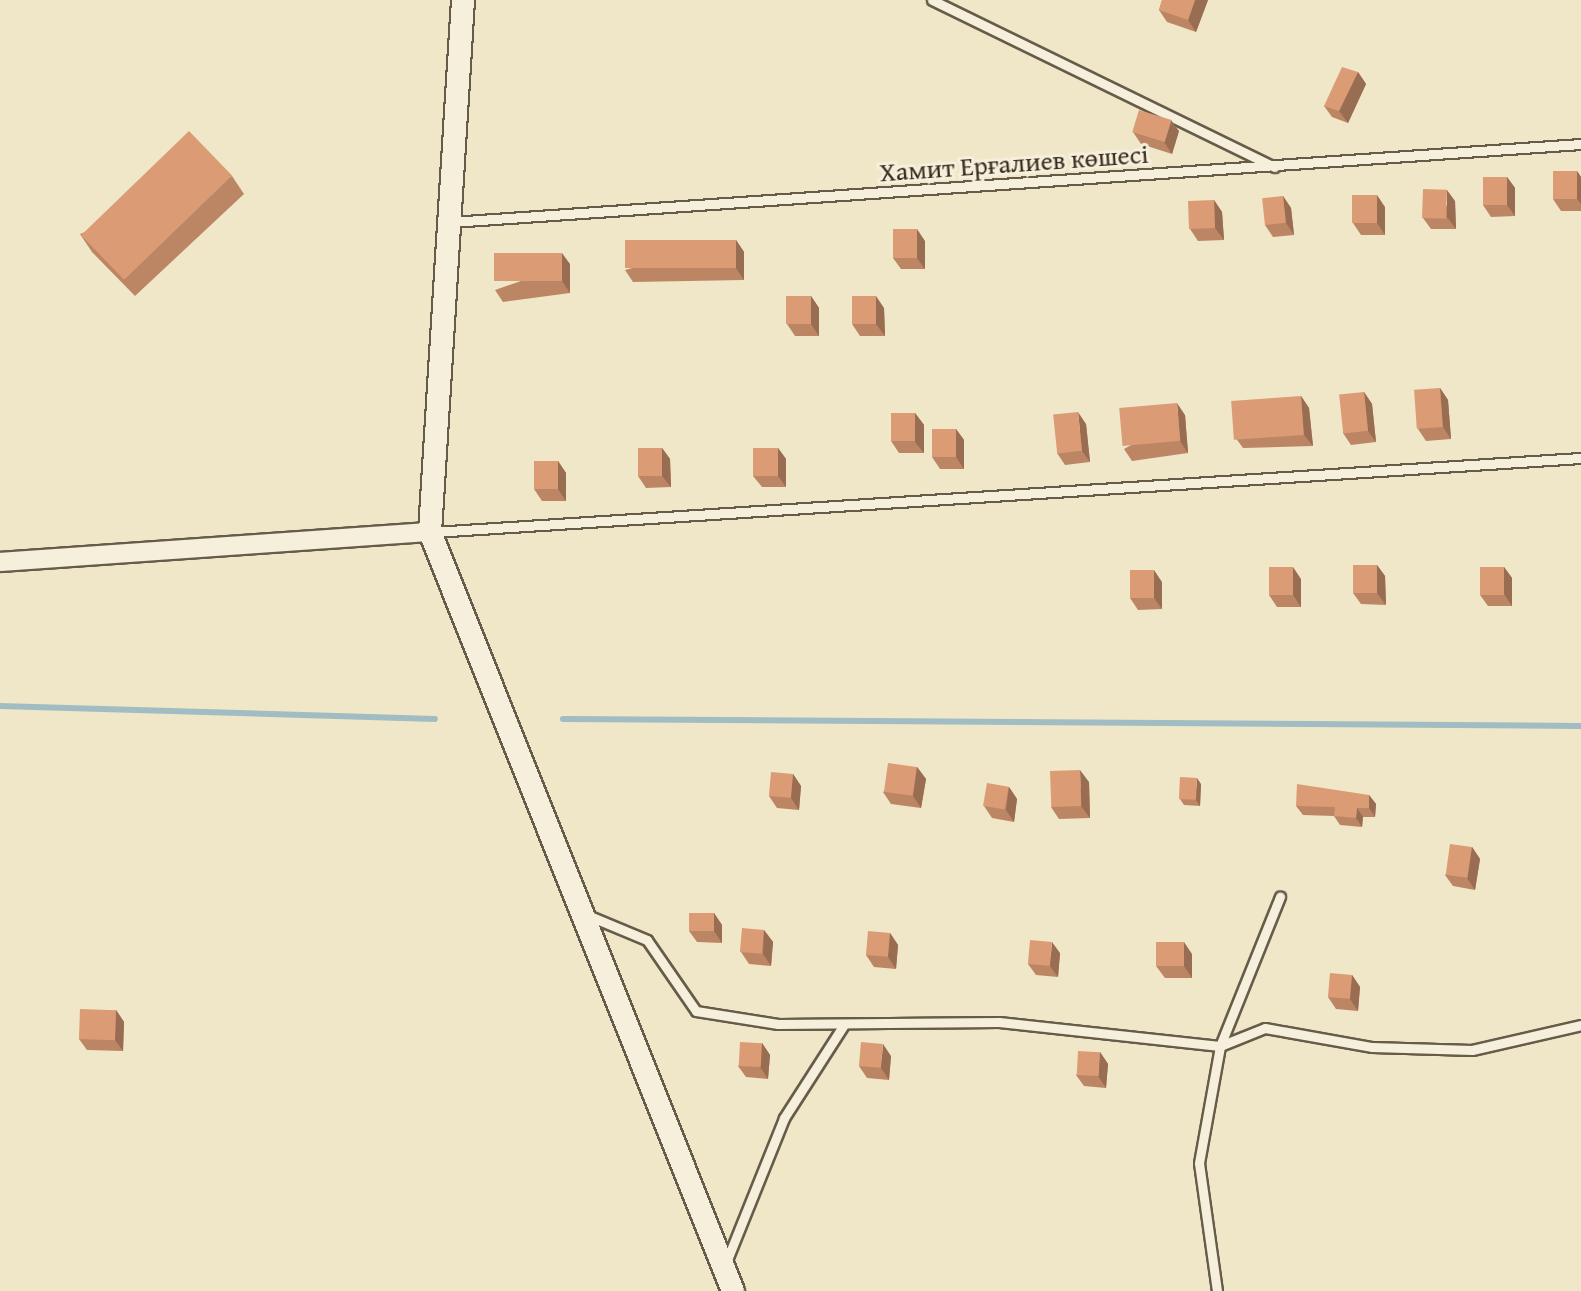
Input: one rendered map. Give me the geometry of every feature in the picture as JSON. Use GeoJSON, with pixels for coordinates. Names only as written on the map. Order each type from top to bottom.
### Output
{"type":"FeatureCollection","features":[{"type":"Feature","properties":{"kind":"street"},"geometry":{"type":"LineString","coordinates":[[463,0],[430,532],[733,1291]]}},
{"type":"Feature","properties":{"kind":"street"},"geometry":{"type":"LineString","coordinates":[[0,562],[430,532]]}},
{"type":"Feature","properties":{"kind":"lane"},"geometry":{"type":"LineString","coordinates":[[932,0],[1274,167]]}},
{"type":"Feature","properties":{"kind":"lane","name":"Хамит Ерғалиев көшесі"},"geometry":{"type":"LineString","coordinates":[[450,222],[1581,144]]}},
{"type":"Feature","properties":{"kind":"lane"},"geometry":{"type":"LineString","coordinates":[[430,532],[1581,458]]}},
{"type":"Feature","properties":{"kind":"lane"},"geometry":{"type":"LineString","coordinates":[[1217,1291],[1199,1163],[1220,1046],[1280,897]]}},
{"type":"Feature","properties":{"kind":"lane"},"geometry":{"type":"LineString","coordinates":[[584,913],[647,940],[696,1011],[843,1026],[999,1022],[1220,1046],[1265,1028],[1372,1047],[1472,1050],[1581,1025]]}},
{"type":"Feature","properties":{"kind":"lane"},"geometry":{"type":"LineString","coordinates":[[724,1268],[784,1118],[843,1026]]}},
{"type":"Feature","properties":{"kind":"building"},"geometry":{"type":"Polygon","coordinates":[[[1162,0],[1195,0],[1188,20],[1159,10],[1162,0]]]}},
{"type":"Feature","properties":{"kind":"building"},"geometry":{"type":"Polygon","coordinates":[[[1342,67],[1358,72],[1339,111],[1324,106],[1342,67]]]}},
{"type":"Feature","properties":{"kind":"building"},"geometry":{"type":"Polygon","coordinates":[[[1139,110],[1172,120],[1165,142],[1132,132],[1139,110]]]}},
{"type":"Feature","properties":{"kind":"building"},"geometry":{"type":"Polygon","coordinates":[[[189,131],[232,176],[124,280],[81,235],[189,131]]]}},
{"type":"Feature","properties":{"kind":"building"},"geometry":{"type":"Polygon","coordinates":[[[1553,171],[1577,171],[1577,199],[1553,199],[1553,171]]]}},
{"type":"Feature","properties":{"kind":"building"},"geometry":{"type":"Polygon","coordinates":[[[1483,177],[1507,177],[1507,205],[1483,205],[1483,177]]]}},
{"type":"Feature","properties":{"kind":"building"},"geometry":{"type":"Polygon","coordinates":[[[1423,189],[1447,190],[1446,219],[1422,218],[1423,189]]]}},
{"type":"Feature","properties":{"kind":"building"},"geometry":{"type":"Polygon","coordinates":[[[1352,195],[1377,195],[1377,223],[1352,223],[1352,195]]]}},
{"type":"Feature","properties":{"kind":"building"},"geometry":{"type":"Polygon","coordinates":[[[1283,196],[1286,223],[1265,225],[1262,198],[1283,196]]]}},
{"type":"Feature","properties":{"kind":"building"},"geometry":{"type":"Polygon","coordinates":[[[1214,200],[1215,228],[1189,229],[1188,201],[1214,200]]]}},
{"type":"Feature","properties":{"kind":"building"},"geometry":{"type":"Polygon","coordinates":[[[893,229],[917,229],[917,258],[893,258],[893,229]]]}},
{"type":"Feature","properties":{"kind":"building"},"geometry":{"type":"Polygon","coordinates":[[[625,240],[736,240],[736,268],[625,268],[625,240]]]}},
{"type":"Feature","properties":{"kind":"building"},"geometry":{"type":"Polygon","coordinates":[[[494,253],[562,253],[562,281],[494,281],[494,253]]]}},
{"type":"Feature","properties":{"kind":"building"},"geometry":{"type":"Polygon","coordinates":[[[786,296],[811,296],[811,324],[786,324],[786,296]]]}},
{"type":"Feature","properties":{"kind":"building"},"geometry":{"type":"Polygon","coordinates":[[[852,296],[876,296],[876,324],[852,324],[852,296]]]}},
{"type":"Feature","properties":{"kind":"building"},"geometry":{"type":"Polygon","coordinates":[[[1440,388],[1443,427],[1417,429],[1414,390],[1440,388]]]}},
{"type":"Feature","properties":{"kind":"building"},"geometry":{"type":"Polygon","coordinates":[[[1364,392],[1368,431],[1343,433],[1339,395],[1364,392]]]}},
{"type":"Feature","properties":{"kind":"building"},"geometry":{"type":"Polygon","coordinates":[[[1301,396],[1304,435],[1234,440],[1231,401],[1301,396]]]}},
{"type":"Feature","properties":{"kind":"building"},"geometry":{"type":"Polygon","coordinates":[[[1177,403],[1180,441],[1123,446],[1119,408],[1177,403]]]}},
{"type":"Feature","properties":{"kind":"building"},"geometry":{"type":"Polygon","coordinates":[[[1078,412],[1082,451],[1057,453],[1053,415],[1078,412]]]}},
{"type":"Feature","properties":{"kind":"building"},"geometry":{"type":"Polygon","coordinates":[[[891,413],[915,413],[915,441],[891,441],[891,413]]]}},
{"type":"Feature","properties":{"kind":"building"},"geometry":{"type":"Polygon","coordinates":[[[932,429],[956,429],[956,457],[932,457],[932,429]]]}},
{"type":"Feature","properties":{"kind":"building"},"geometry":{"type":"Polygon","coordinates":[[[638,448],[662,448],[662,476],[638,476],[638,448]]]}},
{"type":"Feature","properties":{"kind":"building"},"geometry":{"type":"Polygon","coordinates":[[[753,448],[778,448],[778,476],[753,476],[753,448]]]}},
{"type":"Feature","properties":{"kind":"building"},"geometry":{"type":"Polygon","coordinates":[[[534,461],[558,461],[558,489],[534,489],[534,461]]]}},
{"type":"Feature","properties":{"kind":"building"},"geometry":{"type":"Polygon","coordinates":[[[1353,565],[1377,565],[1377,593],[1353,593],[1353,565]]]}},
{"type":"Feature","properties":{"kind":"building"},"geometry":{"type":"Polygon","coordinates":[[[1269,567],[1293,567],[1293,595],[1269,595],[1269,567]]]}},
{"type":"Feature","properties":{"kind":"building"},"geometry":{"type":"Polygon","coordinates":[[[1480,567],[1504,567],[1504,595],[1480,595],[1480,567]]]}},
{"type":"Feature","properties":{"kind":"building"},"geometry":{"type":"Polygon","coordinates":[[[1130,570],[1154,570],[1154,598],[1130,598],[1130,570]]]}},
{"type":"Feature","properties":{"kind":"building"},"geometry":{"type":"Polygon","coordinates":[[[888,763],[917,767],[913,796],[884,792],[888,763]]]}},
{"type":"Feature","properties":{"kind":"building"},"geometry":{"type":"Polygon","coordinates":[[[1080,770],[1081,806],[1051,807],[1050,771],[1080,770]]]}},
{"type":"Feature","properties":{"kind":"building"},"geometry":{"type":"Polygon","coordinates":[[[771,772],[793,774],[791,798],[769,796],[771,772]]]}},
{"type":"Feature","properties":{"kind":"building"},"geometry":{"type":"Polygon","coordinates":[[[1180,777],[1197,778],[1196,800],[1179,799],[1180,777]]]}},
{"type":"Feature","properties":{"kind":"building"},"geometry":{"type":"Polygon","coordinates":[[[987,783],[1009,787],[1005,809],[983,806],[987,783]]]}},
{"type":"Feature","properties":{"kind":"building"},"geometry":{"type":"Polygon","coordinates":[[[1297,784],[1369,795],[1369,808],[1357,808],[1356,818],[1334,816],[1335,807],[1296,806],[1297,784]]]}},
{"type":"Feature","properties":{"kind":"building"},"geometry":{"type":"Polygon","coordinates":[[[1450,844],[1472,847],[1467,878],[1446,875],[1450,844]]]}},
{"type":"Feature","properties":{"kind":"building"},"geometry":{"type":"Polygon","coordinates":[[[689,913],[714,913],[714,931],[689,931],[689,913]]]}},
{"type":"Feature","properties":{"kind":"building"},"geometry":{"type":"Polygon","coordinates":[[[742,928],[764,930],[762,954],[740,952],[742,928]]]}},
{"type":"Feature","properties":{"kind":"building"},"geometry":{"type":"Polygon","coordinates":[[[868,931],[890,933],[888,957],[866,955],[868,931]]]}},
{"type":"Feature","properties":{"kind":"building"},"geometry":{"type":"Polygon","coordinates":[[[1030,940],[1052,942],[1050,966],[1028,964],[1030,940]]]}},
{"type":"Feature","properties":{"kind":"building"},"geometry":{"type":"Polygon","coordinates":[[[1156,942],[1184,942],[1184,966],[1156,966],[1156,942]]]}},
{"type":"Feature","properties":{"kind":"building"},"geometry":{"type":"Polygon","coordinates":[[[1330,973],[1352,975],[1350,999],[1328,997],[1330,973]]]}},
{"type":"Feature","properties":{"kind":"building"},"geometry":{"type":"Polygon","coordinates":[[[80,1009],[116,1010],[115,1040],[79,1039],[80,1009]]]}},
{"type":"Feature","properties":{"kind":"building"},"geometry":{"type":"Polygon","coordinates":[[[740,1042],[762,1043],[761,1067],[739,1066],[740,1042]]]}},
{"type":"Feature","properties":{"kind":"building"},"geometry":{"type":"Polygon","coordinates":[[[861,1042],[883,1044],[881,1068],[859,1066],[861,1042]]]}},
{"type":"Feature","properties":{"kind":"building"},"geometry":{"type":"Polygon","coordinates":[[[1078,1051],[1100,1052],[1099,1076],[1077,1075],[1078,1051]]]}},
{"type":"Feature","properties":{"kind":"waterway"},"geometry":{"type":"LineString","coordinates":[[0,706],[435,719]]}},
{"type":"Feature","properties":{"kind":"waterway"},"geometry":{"type":"LineString","coordinates":[[563,719],[1581,726]]}}]}
